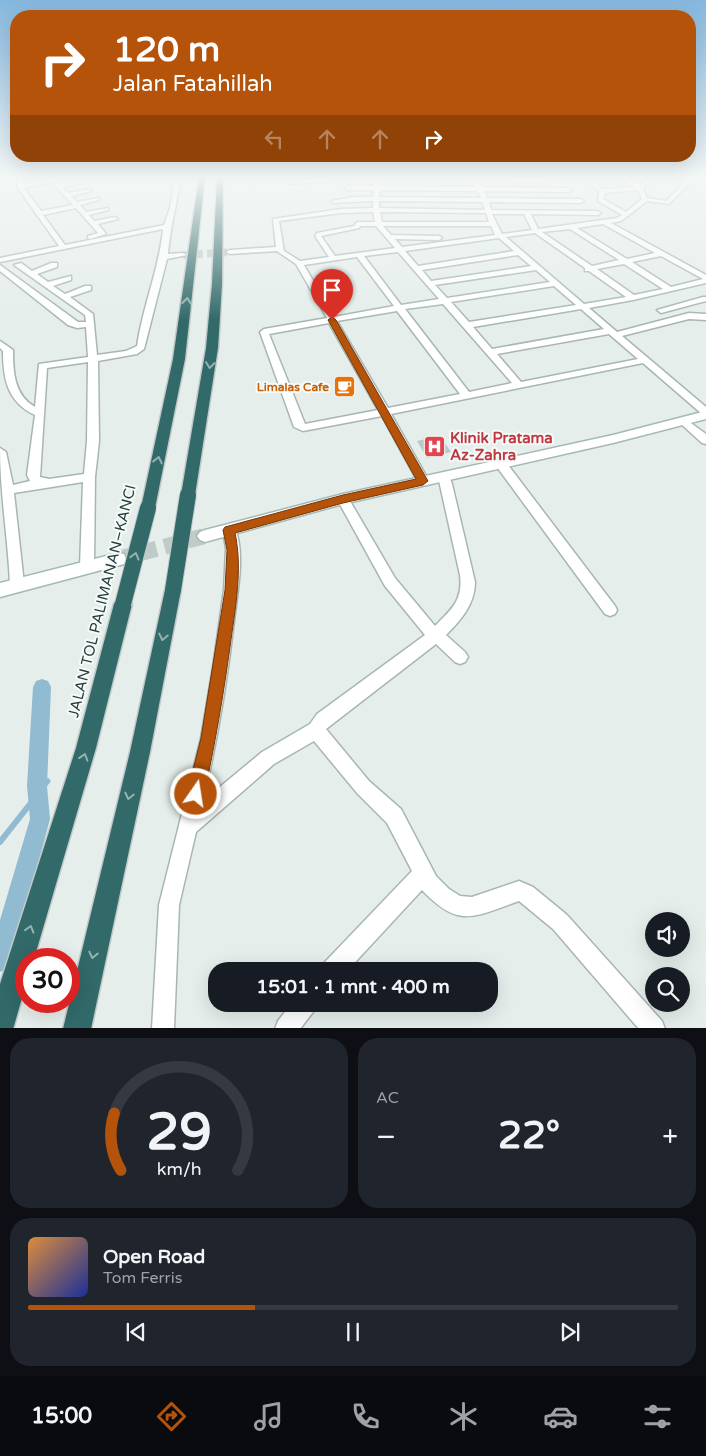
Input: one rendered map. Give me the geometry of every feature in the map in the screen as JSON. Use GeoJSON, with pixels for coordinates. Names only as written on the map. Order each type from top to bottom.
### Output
{"type":"FeatureCollection","features":[{"type":"Feature","properties":{"kind":"highway","name":"JALAN TOL PALIMANAN–KANCI"},"geometry":{"type":"LineString","coordinates":[[0,1026],[86,748],[148,508],[179,359],[196,225]]}},
{"type":"Feature","properties":{"kind":"highway"},"geometry":{"type":"LineString","coordinates":[[77,1028],[140,752],[173,590],[205,403],[212,347],[219,225]]}},
{"type":"Feature","properties":{"kind":"street"},"geometry":{"type":"LineString","coordinates":[[47,225],[62,245]]}},
{"type":"Feature","properties":{"kind":"street"},"geometry":{"type":"LineString","coordinates":[[94,225],[102,234]]}},
{"type":"Feature","properties":{"kind":"street"},"geometry":{"type":"LineString","coordinates":[[277,225],[280,248],[284,254],[299,263],[423,481]]}},
{"type":"Feature","properties":{"kind":"street"},"geometry":{"type":"LineString","coordinates":[[332,258],[318,236],[319,234],[357,227],[357,225]]}},
{"type":"Feature","properties":{"kind":"street"},"geometry":{"type":"LineString","coordinates":[[380,225],[519,384]]}},
{"type":"Feature","properties":{"kind":"street"},"geometry":{"type":"LineString","coordinates":[[494,225],[499,235],[518,253],[583,306],[706,414]]}},
{"type":"Feature","properties":{"kind":"street"},"geometry":{"type":"LineString","coordinates":[[533,225],[536,231],[588,269],[633,298]]}},
{"type":"Feature","properties":{"kind":"street"},"geometry":{"type":"LineString","coordinates":[[299,263],[579,225]]}},
{"type":"Feature","properties":{"kind":"street"},"geometry":{"type":"LineString","coordinates":[[609,225],[706,280]]}},
{"type":"Feature","properties":{"kind":"street"},"geometry":{"type":"LineString","coordinates":[[44,483],[35,480],[33,475],[40,414],[42,366],[134,352],[141,347],[144,328],[164,257],[167,226],[62,245]]}},
{"type":"Feature","properties":{"kind":"street"},"geometry":{"type":"LineString","coordinates":[[570,226],[671,290]]}},
{"type":"Feature","properties":{"kind":"street"},"geometry":{"type":"LineString","coordinates":[[0,260],[126,229]]}},
{"type":"Feature","properties":{"kind":"street"},"geometry":{"type":"LineString","coordinates":[[389,237],[471,239]]}},
{"type":"Feature","properties":{"kind":"street"},"geometry":{"type":"LineString","coordinates":[[230,252],[280,248]]}},
{"type":"Feature","properties":{"kind":"street"},"geometry":{"type":"LineString","coordinates":[[418,268],[518,253]]}},
{"type":"Feature","properties":{"kind":"street"},"geometry":{"type":"LineString","coordinates":[[588,269],[661,254]]}},
{"type":"Feature","properties":{"kind":"street"},"geometry":{"type":"LineString","coordinates":[[164,257],[183,255]]}},
{"type":"Feature","properties":{"kind":"street"},"geometry":{"type":"LineString","coordinates":[[359,255],[466,395]]}},
{"type":"Feature","properties":{"kind":"street"},"geometry":{"type":"LineString","coordinates":[[18,264],[89,314],[93,358],[93,441],[89,477],[87,567]]}},
{"type":"Feature","properties":{"kind":"street"},"geometry":{"type":"LineString","coordinates":[[32,274],[54,265]]}},
{"type":"Feature","properties":{"kind":"street"},"geometry":{"type":"LineString","coordinates":[[0,267],[73,324],[91,324]]}},
{"type":"Feature","properties":{"kind":"street"},"geometry":{"type":"LineString","coordinates":[[431,283],[536,268]]}},
{"type":"Feature","properties":{"kind":"street"},"geometry":{"type":"LineString","coordinates":[[26,289],[68,278]]}},
{"type":"Feature","properties":{"kind":"street"},"geometry":{"type":"LineString","coordinates":[[469,325],[633,298],[706,280]]}},
{"type":"Feature","properties":{"kind":"street"},"geometry":{"type":"LineString","coordinates":[[555,284],[398,308],[264,332],[298,425],[303,428],[646,360]]}},
{"type":"Feature","properties":{"kind":"street"},"geometry":{"type":"LineString","coordinates":[[682,287],[704,300]]}},
{"type":"Feature","properties":{"kind":"street"},"geometry":{"type":"LineString","coordinates":[[64,297],[88,288]]}},
{"type":"Feature","properties":{"kind":"street"},"geometry":{"type":"LineString","coordinates":[[661,310],[704,300]]}},
{"type":"Feature","properties":{"kind":"street"},"geometry":{"type":"LineString","coordinates":[[492,352],[613,333],[689,316],[706,317]]}},
{"type":"Feature","properties":{"kind":"street"},"geometry":{"type":"LineString","coordinates":[[0,344],[8,350],[7,372],[10,386],[31,410],[40,414]]}},
{"type":"Feature","properties":{"kind":"street"},"geometry":{"type":"LineString","coordinates":[[205,536],[343,499],[501,464],[684,421],[706,414]]}},
{"type":"Feature","properties":{"kind":"street"},"geometry":{"type":"LineString","coordinates":[[684,421],[706,440]]}},
{"type":"Feature","properties":{"kind":"street"},"geometry":{"type":"LineString","coordinates":[[0,452],[6,474],[6,490],[12,515],[17,584]]}},
{"type":"Feature","properties":{"kind":"street"},"geometry":{"type":"LineString","coordinates":[[501,464],[610,610]]}},
{"type":"Feature","properties":{"kind":"street"},"geometry":{"type":"LineString","coordinates":[[187,827],[268,758],[316,730],[323,720],[406,659],[450,621],[464,604],[468,585],[454,514],[444,476]]}},
{"type":"Feature","properties":{"kind":"street"},"geometry":{"type":"LineString","coordinates":[[6,490],[89,477]]}},
{"type":"Feature","properties":{"kind":"street"},"geometry":{"type":"LineString","coordinates":[[343,499],[390,582],[409,607],[460,657]]}},
{"type":"Feature","properties":{"kind":"street"},"geometry":{"type":"LineString","coordinates":[[163,1028],[169,905],[209,738],[221,667],[231,590],[233,550],[229,530]]}},
{"type":"Feature","properties":{"kind":"street"},"geometry":{"type":"LineString","coordinates":[[0,590],[118,559]]}},
{"type":"Feature","properties":{"kind":"street"},"geometry":{"type":"LineString","coordinates":[[316,730],[363,787],[394,816],[429,883],[457,906],[472,907],[519,891],[526,894],[560,922],[654,1028]]}},
{"type":"Feature","properties":{"kind":"street"},"geometry":{"type":"LineString","coordinates":[[340,962],[424,873]]}},
{"type":"Feature","properties":{"kind":"street"},"geometry":{"type":"LineString","coordinates":[[286,1028],[299,1012]]}},
{"type":"Feature","properties":{"kind":"building","name":"Klinik Pratama Az-Zahra"},"geometry":{"type":"Polygon","coordinates":[[[440,436],[451,452],[427,458],[417,441],[440,436]]]}},
{"type":"Feature","properties":{"kind":"waterway"},"geometry":{"type":"LineString","coordinates":[[0,960],[40,819],[37,786],[42,687]]}},
{"type":"Feature","properties":{"kind":"waterway"},"geometry":{"type":"LineString","coordinates":[[37,795],[48,781]]}},
{"type":"Feature","properties":{"kind":"waterway"},"geometry":{"type":"LineString","coordinates":[[0,842],[38,794]]}},
{"type":"Feature","properties":{"kind":"tunnel"},"geometry":{"type":"LineString","coordinates":[[183,255],[230,252]]}},
{"type":"Feature","properties":{"kind":"tunnel"},"geometry":{"type":"LineString","coordinates":[[118,559],[205,536]]}},
{"type":"Feature","properties":{"kind":"place","name":"Limalas Cafe"},"geometry":{"type":"Point","coordinates":[345,387]}},
{"type":"Feature","properties":{"kind":"place","name":"Klinik Pratama Az-Zahra"},"geometry":{"type":"Point","coordinates":[434,447]}},
{"type":"Feature","properties":{"kind":"route"},"geometry":{"type":"LineString","coordinates":[[196,794],[209,738],[231,590],[233,550],[229,530],[343,499],[423,481],[332,320]]}}]}
